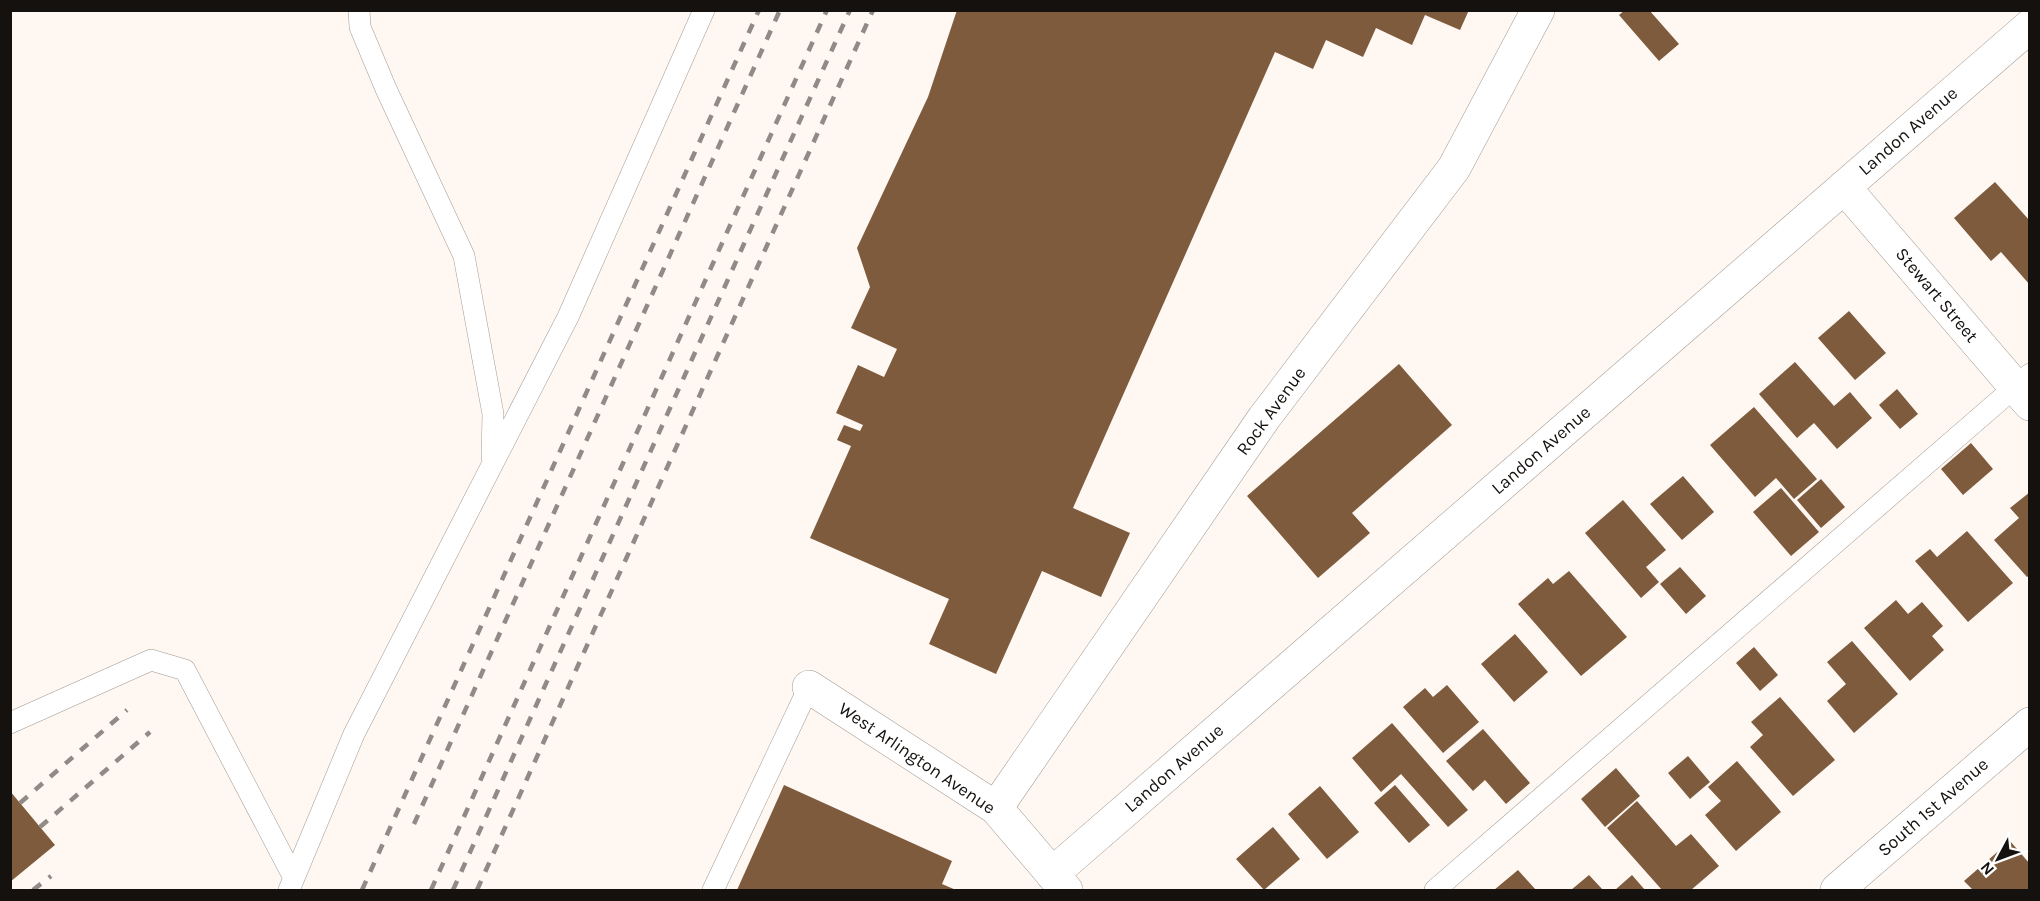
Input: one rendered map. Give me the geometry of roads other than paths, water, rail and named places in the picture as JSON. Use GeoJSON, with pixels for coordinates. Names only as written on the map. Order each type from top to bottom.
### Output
{"type":"FeatureCollection","features":[{"type":"Feature","properties":{"kind":"street","name":"Rock Avenue"},"geometry":{"type":"LineString","coordinates":[[996,808],[1264,418],[1454,168],[1538,10]]}},
{"type":"Feature","properties":{"kind":"street","name":"Landon Avenue"},"geometry":{"type":"LineString","coordinates":[[1060,882],[1844,187],[2030,26]]}},
{"type":"Feature","properties":{"kind":"street","name":"Stewart Street"},"geometry":{"type":"LineString","coordinates":[[1844,187],[2025,388]]}},
{"type":"Feature","properties":{"kind":"street","name":"West Arlington Avenue"},"geometry":{"type":"LineString","coordinates":[[809,687],[996,808],[1060,882]]}},
{"type":"Feature","properties":{"kind":"street","name":"South 1st Avenue"},"geometry":{"type":"LineString","coordinates":[[1837,891],[2030,724]]}},
{"type":"Feature","properties":{"kind":"lane"},"geometry":{"type":"LineString","coordinates":[[359,10],[360,27],[386,89],[464,256],[493,414],[491,464]]}},
{"type":"Feature","properties":{"kind":"lane"},"geometry":{"type":"LineString","coordinates":[[291,884],[354,734],[568,317],[704,10]]}},
{"type":"Feature","properties":{"kind":"lane"},"geometry":{"type":"LineString","coordinates":[[1435,891],[2025,388]]}},
{"type":"Feature","properties":{"kind":"lane"},"geometry":{"type":"LineString","coordinates":[[10,723],[151,660],[185,670],[291,884]]}},
{"type":"Feature","properties":{"kind":"lane"},"geometry":{"type":"LineString","coordinates":[[713,891],[809,687]]}},
{"type":"Feature","properties":{"kind":"railway"},"geometry":{"type":"LineString","coordinates":[[362,890],[759,10]]}},
{"type":"Feature","properties":{"kind":"railway"},"geometry":{"type":"LineString","coordinates":[[414,824],[780,10]]}},
{"type":"Feature","properties":{"kind":"railway"},"geometry":{"type":"LineString","coordinates":[[431,890],[827,10]]}},
{"type":"Feature","properties":{"kind":"railway"},"geometry":{"type":"LineString","coordinates":[[453,890],[850,10]]}},
{"type":"Feature","properties":{"kind":"railway"},"geometry":{"type":"LineString","coordinates":[[477,890],[873,10]]}},
{"type":"Feature","properties":{"kind":"railway"},"geometry":{"type":"LineString","coordinates":[[20,803],[127,710]]}},
{"type":"Feature","properties":{"kind":"railway"},"geometry":{"type":"LineString","coordinates":[[40,827],[150,732]]}},
{"type":"Feature","properties":{"kind":"railway"},"geometry":{"type":"LineString","coordinates":[[33,890],[51,876]]}}]}
